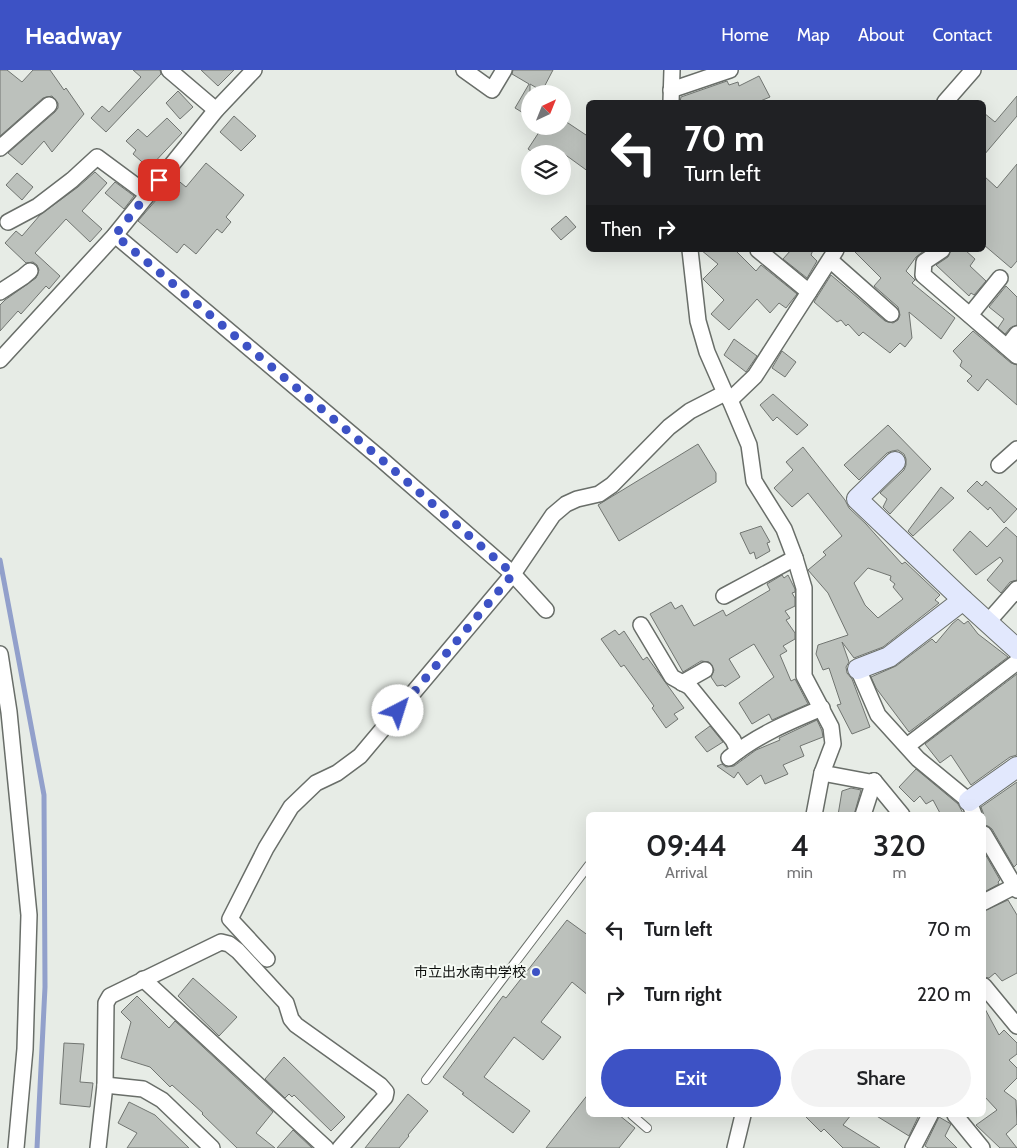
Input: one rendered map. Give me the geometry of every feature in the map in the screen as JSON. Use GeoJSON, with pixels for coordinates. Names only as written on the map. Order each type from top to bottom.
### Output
{"type":"FeatureCollection","features":[{"type":"Feature","properties":{"kind":"street"},"geometry":{"type":"LineString","coordinates":[[170,70],[216,110]]}},
{"type":"Feature","properties":{"kind":"street"},"geometry":{"type":"LineString","coordinates":[[0,360],[115,235],[216,110],[254,70]]}},
{"type":"Feature","properties":{"kind":"street"},"geometry":{"type":"LineString","coordinates":[[464,70],[492,90],[504,70]]}},
{"type":"Feature","properties":{"kind":"street"},"geometry":{"type":"LineString","coordinates":[[672,70],[671,96],[730,70]]}},
{"type":"Feature","properties":{"kind":"street"},"geometry":{"type":"LineString","coordinates":[[947,100],[973,70]]}},
{"type":"Feature","properties":{"kind":"street"},"geometry":{"type":"LineString","coordinates":[[0,148],[49,105]]}},
{"type":"Feature","properties":{"kind":"street"},"geometry":{"type":"LineString","coordinates":[[8,222],[38,206],[98,157],[147,194]]}},
{"type":"Feature","properties":{"kind":"street"},"geometry":{"type":"LineString","coordinates":[[115,235],[381,459],[513,574],[546,610]]}},
{"type":"Feature","properties":{"kind":"street"},"geometry":{"type":"LineString","coordinates":[[690,252],[698,321],[707,352],[749,446],[754,480],[784,530],[804,588],[804,676],[831,727],[833,744],[822,773],[815,812]]}},
{"type":"Feature","properties":{"kind":"street"},"geometry":{"type":"LineString","coordinates":[[760,252],[809,292]]}},
{"type":"Feature","properties":{"kind":"street"},"geometry":{"type":"LineString","coordinates":[[939,252],[924,262],[923,275],[1012,351],[1017,334]]}},
{"type":"Feature","properties":{"kind":"street"},"geometry":{"type":"LineString","coordinates":[[267,959],[230,919],[266,848],[291,808],[316,782],[337,772],[360,756],[513,574],[545,525],[560,509],[578,499],[599,494],[612,485],[670,426],[690,411],[728,397],[755,376],[833,255],[891,314]]}},
{"type":"Feature","properties":{"kind":"street"},"geometry":{"type":"LineString","coordinates":[[0,292],[30,271]]}},
{"type":"Feature","properties":{"kind":"street"},"geometry":{"type":"LineString","coordinates":[[970,315],[1000,278]]}},
{"type":"Feature","properties":{"kind":"street"},"geometry":{"type":"LineString","coordinates":[[999,465],[1017,449]]}},
{"type":"Feature","properties":{"kind":"street"},"geometry":{"type":"LineString","coordinates":[[886,465],[857,499],[987,623],[1017,649]]}},
{"type":"Feature","properties":{"kind":"street"},"geometry":{"type":"LineString","coordinates":[[724,596],[795,558]]}},
{"type":"Feature","properties":{"kind":"street"},"geometry":{"type":"LineString","coordinates":[[987,623],[1017,590]]}},
{"type":"Feature","properties":{"kind":"street"},"geometry":{"type":"LineString","coordinates":[[963,600],[889,657],[858,669],[878,715],[971,808],[1017,767]]}},
{"type":"Feature","properties":{"kind":"street"},"geometry":{"type":"LineString","coordinates":[[641,625],[672,677],[690,687],[733,740],[734,754],[747,744],[782,724],[822,708]]}},
{"type":"Feature","properties":{"kind":"street"},"geometry":{"type":"LineString","coordinates":[[0,654],[9,712],[28,915],[25,1049],[16,1148]]}},
{"type":"Feature","properties":{"kind":"street"},"geometry":{"type":"LineString","coordinates":[[907,746],[1017,662]]}},
{"type":"Feature","properties":{"kind":"street"},"geometry":{"type":"LineString","coordinates":[[682,683],[705,670]]}},
{"type":"Feature","properties":{"kind":"street"},"geometry":{"type":"LineString","coordinates":[[822,773],[870,782],[874,781]]}},
{"type":"Feature","properties":{"kind":"street"},"geometry":{"type":"LineString","coordinates":[[864,812],[874,781]]}},
{"type":"Feature","properties":{"kind":"street"},"geometry":{"type":"LineString","coordinates":[[874,781],[900,812]]}},
{"type":"Feature","properties":{"kind":"street"},"geometry":{"type":"LineString","coordinates":[[986,837],[1016,888],[986,901]]}},
{"type":"Feature","properties":{"kind":"street"},"geometry":{"type":"LineString","coordinates":[[98,1148],[105,1085],[106,1003],[110,996],[221,942],[229,944],[238,951],[286,1003],[291,1019],[296,1025],[380,1085],[386,1092],[385,1097],[340,1148]]}},
{"type":"Feature","properties":{"kind":"street"},"geometry":{"type":"LineString","coordinates":[[143,979],[326,1148]]}},
{"type":"Feature","properties":{"kind":"street"},"geometry":{"type":"LineString","coordinates":[[986,988],[1017,1026]]}},
{"type":"Feature","properties":{"kind":"street"},"geometry":{"type":"LineString","coordinates":[[105,1085],[144,1089],[162,1100],[212,1148]]}},
{"type":"Feature","properties":{"kind":"street"},"geometry":{"type":"LineString","coordinates":[[735,1148],[743,1117]]}},
{"type":"Feature","properties":{"kind":"street"},"geometry":{"type":"LineString","coordinates":[[913,1148],[929,1117]]}},
{"type":"Feature","properties":{"kind":"street"},"geometry":{"type":"LineString","coordinates":[[957,1117],[982,1148]]}},
{"type":"Feature","properties":{"kind":"lane"},"geometry":{"type":"LineString","coordinates":[[426,1080],[586,869]]}},
{"type":"Feature","properties":{"kind":"lane"},"geometry":{"type":"LineString","coordinates":[[634,1117],[647,1128]]}},
{"type":"Feature","properties":{"kind":"building"},"geometry":{"type":"Polygon","coordinates":[[[0,70],[7,70],[22,82],[33,70],[50,70],[64,90],[66,88],[84,114],[52,152],[44,141],[22,165],[8,153],[55,112],[58,108],[58,103],[52,96],[43,98],[0,136],[0,70]]]}},
{"type":"Feature","properties":{"kind":"building"},"geometry":{"type":"Polygon","coordinates":[[[133,70],[160,70],[161,74],[106,132],[91,118],[102,106],[109,112],[141,77],[133,70]]]}},
{"type":"Feature","properties":{"kind":"building"},"geometry":{"type":"Polygon","coordinates":[[[201,70],[234,70],[218,86],[201,70]]]}},
{"type":"Feature","properties":{"kind":"building"},"geometry":{"type":"Polygon","coordinates":[[[513,70],[553,70],[545,85],[528,85],[512,74],[513,70]]]}},
{"type":"Feature","properties":{"kind":"building"},"geometry":{"type":"Polygon","coordinates":[[[759,76],[770,97],[763,100],[680,100],[681,97],[727,81],[729,85],[738,82],[739,86],[759,76]]]}},
{"type":"Feature","properties":{"kind":"building"},"geometry":{"type":"Polygon","coordinates":[[[178,91],[193,107],[180,119],[166,103],[178,91]]]}},
{"type":"Feature","properties":{"kind":"building"},"geometry":{"type":"Polygon","coordinates":[[[1017,96],[1017,116],[986,153],[986,115],[995,122],[1017,96]]]}},
{"type":"Feature","properties":{"kind":"building"},"geometry":{"type":"Polygon","coordinates":[[[521,98],[521,112],[515,108],[521,98]]]}},
{"type":"Feature","properties":{"kind":"building"},"geometry":{"type":"Polygon","coordinates":[[[234,116],[256,136],[241,151],[220,132],[234,116]]]}},
{"type":"Feature","properties":{"kind":"building"},"geometry":{"type":"Polygon","coordinates":[[[167,118],[182,133],[149,168],[133,154],[136,150],[126,141],[138,129],[147,137],[167,118]]]}},
{"type":"Feature","properties":{"kind":"building"},"geometry":{"type":"Polygon","coordinates":[[[571,125],[586,135],[586,170],[571,159],[571,145],[531,145],[537,135],[571,135],[571,125]]]}},
{"type":"Feature","properties":{"kind":"building"},"geometry":{"type":"Polygon","coordinates":[[[206,163],[244,195],[226,217],[231,222],[222,233],[217,229],[196,254],[184,244],[177,253],[138,221],[175,178],[186,187],[206,163]]]}},
{"type":"Feature","properties":{"kind":"building"},"geometry":{"type":"Polygon","coordinates":[[[1017,164],[1017,261],[1011,268],[986,247],[986,178],[997,188],[1017,164]]]}},
{"type":"Feature","properties":{"kind":"building"},"geometry":{"type":"Polygon","coordinates":[[[95,172],[107,183],[82,211],[102,229],[90,242],[66,219],[35,253],[60,276],[49,289],[46,286],[21,314],[18,311],[0,331],[0,305],[36,278],[39,270],[37,265],[33,262],[26,263],[5,243],[16,231],[22,236],[40,215],[95,172]]]}},
{"type":"Feature","properties":{"kind":"building"},"geometry":{"type":"Polygon","coordinates":[[[17,173],[33,187],[22,200],[6,185],[17,173]]]}},
{"type":"Feature","properties":{"kind":"building"},"geometry":{"type":"Polygon","coordinates":[[[115,182],[134,196],[124,209],[105,193],[115,182]]]}},
{"type":"Feature","properties":{"kind":"building"},"geometry":{"type":"Polygon","coordinates":[[[566,216],[576,227],[561,240],[551,229],[566,216]]]}},
{"type":"Feature","properties":{"kind":"building"},"geometry":{"type":"Polygon","coordinates":[[[703,252],[737,252],[756,271],[761,265],[797,294],[786,308],[779,303],[770,313],[757,299],[729,330],[711,314],[724,300],[703,279],[718,264],[703,252]]]}},
{"type":"Feature","properties":{"kind":"building"},"geometry":{"type":"Polygon","coordinates":[[[789,252],[812,252],[811,255],[817,261],[807,278],[783,259],[789,252]]]}},
{"type":"Feature","properties":{"kind":"building"},"geometry":{"type":"Polygon","coordinates":[[[855,252],[922,252],[916,257],[906,271],[915,280],[912,283],[955,318],[941,339],[909,312],[912,338],[905,347],[900,343],[890,353],[863,332],[859,336],[848,324],[846,326],[841,320],[837,322],[814,302],[831,275],[885,321],[893,323],[898,320],[900,315],[898,307],[874,286],[881,278],[855,252]]]}},
{"type":"Feature","properties":{"kind":"building"},"geometry":{"type":"Polygon","coordinates":[[[950,252],[967,252],[975,259],[970,266],[986,281],[974,295],[971,293],[969,296],[936,265],[948,257],[950,252]]]}},
{"type":"Feature","properties":{"kind":"building"},"geometry":{"type":"Polygon","coordinates":[[[1006,286],[1017,297],[1017,325],[1010,328],[1005,334],[998,328],[1004,319],[989,307],[1006,286]]]}},
{"type":"Feature","properties":{"kind":"building"},"geometry":{"type":"Polygon","coordinates":[[[973,331],[1011,363],[1017,365],[1017,405],[987,379],[978,391],[967,381],[972,376],[960,366],[962,361],[953,351],[973,331]]]}},
{"type":"Feature","properties":{"kind":"building"},"geometry":{"type":"Polygon","coordinates":[[[734,339],[757,356],[746,372],[724,355],[734,339]]]}},
{"type":"Feature","properties":{"kind":"building"},"geometry":{"type":"Polygon","coordinates":[[[782,351],[796,362],[785,377],[772,368],[782,351]]]}},
{"type":"Feature","properties":{"kind":"building"},"geometry":{"type":"Polygon","coordinates":[[[773,394],[808,425],[797,435],[777,417],[773,421],[760,405],[773,394]]]}},
{"type":"Feature","properties":{"kind":"building"},"geometry":{"type":"Polygon","coordinates":[[[888,425],[931,469],[890,514],[883,507],[887,499],[880,493],[904,470],[906,459],[904,454],[898,450],[887,453],[859,480],[844,465],[888,425]]]}},
{"type":"Feature","properties":{"kind":"building"},"geometry":{"type":"Polygon","coordinates":[[[698,444],[716,473],[716,482],[619,541],[598,505],[698,444]]]}},
{"type":"Feature","properties":{"kind":"building"},"geometry":{"type":"Polygon","coordinates":[[[803,447],[845,500],[849,508],[902,564],[905,562],[940,595],[935,600],[939,603],[883,647],[854,658],[842,642],[849,662],[846,667],[847,673],[852,679],[870,727],[852,734],[837,705],[841,704],[829,668],[823,670],[816,654],[818,645],[848,635],[828,593],[808,570],[826,555],[823,552],[842,536],[808,493],[792,507],[774,488],[793,470],[786,462],[803,447]],[[868,568],[854,583],[865,605],[878,618],[903,599],[893,587],[895,584],[890,580],[891,576],[868,568]]]}},
{"type":"Feature","properties":{"kind":"building"},"geometry":{"type":"Polygon","coordinates":[[[977,481],[982,486],[986,481],[1017,509],[1004,523],[990,507],[988,510],[967,491],[977,481]]]}},
{"type":"Feature","properties":{"kind":"building"},"geometry":{"type":"Polygon","coordinates":[[[941,487],[954,498],[913,536],[908,531],[941,487]]]}},
{"type":"Feature","properties":{"kind":"building"},"geometry":{"type":"Polygon","coordinates":[[[761,526],[770,542],[767,543],[770,551],[756,559],[754,552],[750,554],[740,533],[761,526]]]}},
{"type":"Feature","properties":{"kind":"building"},"geometry":{"type":"Polygon","coordinates":[[[1006,527],[1017,537],[1017,580],[1010,582],[1001,593],[987,580],[1003,561],[1000,557],[976,575],[953,550],[970,531],[987,547],[1006,527]]]}},
{"type":"Feature","properties":{"kind":"building"},"geometry":{"type":"Polygon","coordinates":[[[782,575],[784,578],[788,575],[795,589],[795,592],[792,593],[795,598],[795,606],[785,611],[790,618],[786,620],[795,633],[795,639],[783,646],[787,651],[780,655],[791,681],[795,679],[808,704],[772,720],[769,714],[752,724],[739,703],[774,677],[754,644],[729,659],[740,677],[725,687],[723,685],[717,686],[711,677],[714,670],[709,662],[701,661],[683,672],[650,614],[671,602],[675,609],[682,605],[694,626],[723,610],[726,616],[770,590],[767,584],[782,575]]]}},
{"type":"Feature","properties":{"kind":"building"},"geometry":{"type":"Polygon","coordinates":[[[958,619],[964,624],[968,621],[978,634],[1008,657],[909,732],[876,688],[871,677],[896,666],[932,639],[936,643],[958,619]]]}},
{"type":"Feature","properties":{"kind":"building"},"geometry":{"type":"Polygon","coordinates":[[[615,630],[619,635],[624,631],[643,660],[647,657],[684,708],[674,714],[678,719],[666,728],[652,708],[654,706],[624,665],[621,667],[601,639],[615,630]]]}},
{"type":"Feature","properties":{"kind":"building"},"geometry":{"type":"Polygon","coordinates":[[[1017,674],[1017,755],[1010,757],[971,785],[951,755],[940,763],[925,744],[1017,674]]]}},
{"type":"Feature","properties":{"kind":"building"},"geometry":{"type":"Polygon","coordinates":[[[817,720],[823,737],[800,746],[804,756],[783,765],[788,774],[765,784],[761,775],[747,785],[738,772],[734,778],[717,766],[722,764],[726,767],[734,766],[756,750],[780,740],[779,738],[817,720]]]}},
{"type":"Feature","properties":{"kind":"building"},"geometry":{"type":"Polygon","coordinates":[[[710,726],[723,742],[707,752],[695,737],[710,726]]]}},
{"type":"Feature","properties":{"kind":"building"},"geometry":{"type":"Polygon","coordinates":[[[916,769],[958,804],[962,812],[939,812],[933,800],[926,804],[920,796],[914,802],[899,787],[916,769]]]}},
{"type":"Feature","properties":{"kind":"building"},"geometry":{"type":"Polygon","coordinates":[[[1017,782],[1017,864],[1014,867],[992,829],[986,826],[986,812],[983,812],[981,807],[1017,782]]]}},
{"type":"Feature","properties":{"kind":"building"},"geometry":{"type":"Polygon","coordinates":[[[851,788],[861,790],[855,812],[838,812],[842,791],[851,788]]]}},
{"type":"Feature","properties":{"kind":"building"},"geometry":{"type":"Polygon","coordinates":[[[986,856],[1000,880],[999,884],[986,891],[986,856]]]}},
{"type":"Feature","properties":{"kind":"building"},"geometry":{"type":"Polygon","coordinates":[[[1008,900],[1017,915],[1017,973],[1002,981],[995,973],[989,978],[986,977],[986,910],[1008,900]]]}},
{"type":"Feature","properties":{"kind":"building"},"geometry":{"type":"Polygon","coordinates":[[[567,920],[586,934],[586,994],[572,982],[541,1022],[561,1037],[543,1060],[514,1037],[484,1077],[530,1111],[513,1133],[443,1077],[503,996],[506,998],[567,920]]]}},
{"type":"Feature","properties":{"kind":"building"},"geometry":{"type":"Polygon","coordinates":[[[193,978],[237,1017],[219,1036],[178,996],[193,978]]]}},
{"type":"Feature","properties":{"kind":"building"},"geometry":{"type":"Polygon","coordinates":[[[137,996],[169,1028],[175,1021],[273,1112],[256,1133],[275,1148],[237,1148],[203,1113],[172,1085],[170,1087],[150,1067],[121,1058],[131,1022],[121,1012],[137,996]]]}},
{"type":"Feature","properties":{"kind":"building"},"geometry":{"type":"Polygon","coordinates":[[[986,1011],[999,1035],[1004,1030],[1017,1043],[1017,1054],[1009,1060],[1017,1068],[1017,1078],[1004,1091],[1016,1100],[1017,1124],[1006,1134],[1017,1148],[1000,1148],[976,1125],[997,1110],[986,1098],[986,1011]]]}},
{"type":"Feature","properties":{"kind":"building"},"geometry":{"type":"Polygon","coordinates":[[[64,1043],[84,1044],[80,1082],[93,1083],[90,1107],[60,1104],[64,1043]]]}},
{"type":"Feature","properties":{"kind":"building"},"geometry":{"type":"Polygon","coordinates":[[[284,1057],[345,1117],[331,1131],[294,1095],[292,1097],[289,1094],[285,1098],[265,1079],[284,1057]]]}},
{"type":"Feature","properties":{"kind":"building"},"geometry":{"type":"Polygon","coordinates":[[[408,1094],[428,1111],[409,1136],[399,1148],[365,1148],[408,1094]]]}},
{"type":"Feature","properties":{"kind":"building"},"geometry":{"type":"Polygon","coordinates":[[[586,1097],[586,1117],[621,1117],[635,1128],[619,1148],[546,1148],[586,1097]]]}},
{"type":"Feature","properties":{"kind":"building"},"geometry":{"type":"Polygon","coordinates":[[[129,1102],[155,1115],[189,1148],[127,1148],[137,1133],[118,1123],[129,1102]]]}},
{"type":"Feature","properties":{"kind":"building"},"geometry":{"type":"Polygon","coordinates":[[[806,1117],[849,1117],[843,1125],[880,1148],[843,1148],[824,1129],[821,1132],[806,1117]]]}},
{"type":"Feature","properties":{"kind":"building"},"geometry":{"type":"Polygon","coordinates":[[[878,1117],[918,1117],[909,1136],[878,1117]]]}},
{"type":"Feature","properties":{"kind":"building"},"geometry":{"type":"Polygon","coordinates":[[[939,1117],[951,1124],[945,1136],[957,1148],[928,1148],[925,1146],[939,1117]]]}},
{"type":"Feature","properties":{"kind":"building"},"geometry":{"type":"Polygon","coordinates":[[[293,1130],[312,1148],[277,1148],[293,1130]]]}},
{"type":"Feature","properties":{"kind":"waterway"},"geometry":{"type":"LineString","coordinates":[[0,560],[44,795],[45,987],[37,1148]]}},
{"type":"Feature","properties":{"kind":"place","name":"市立出水南中学校"},"geometry":{"type":"Point","coordinates":[536,972]}},
{"type":"Feature","properties":{"kind":"route"},"geometry":{"type":"LineString","coordinates":[[159,180],[115,235],[381,459],[513,574],[398,711]]}}]}
